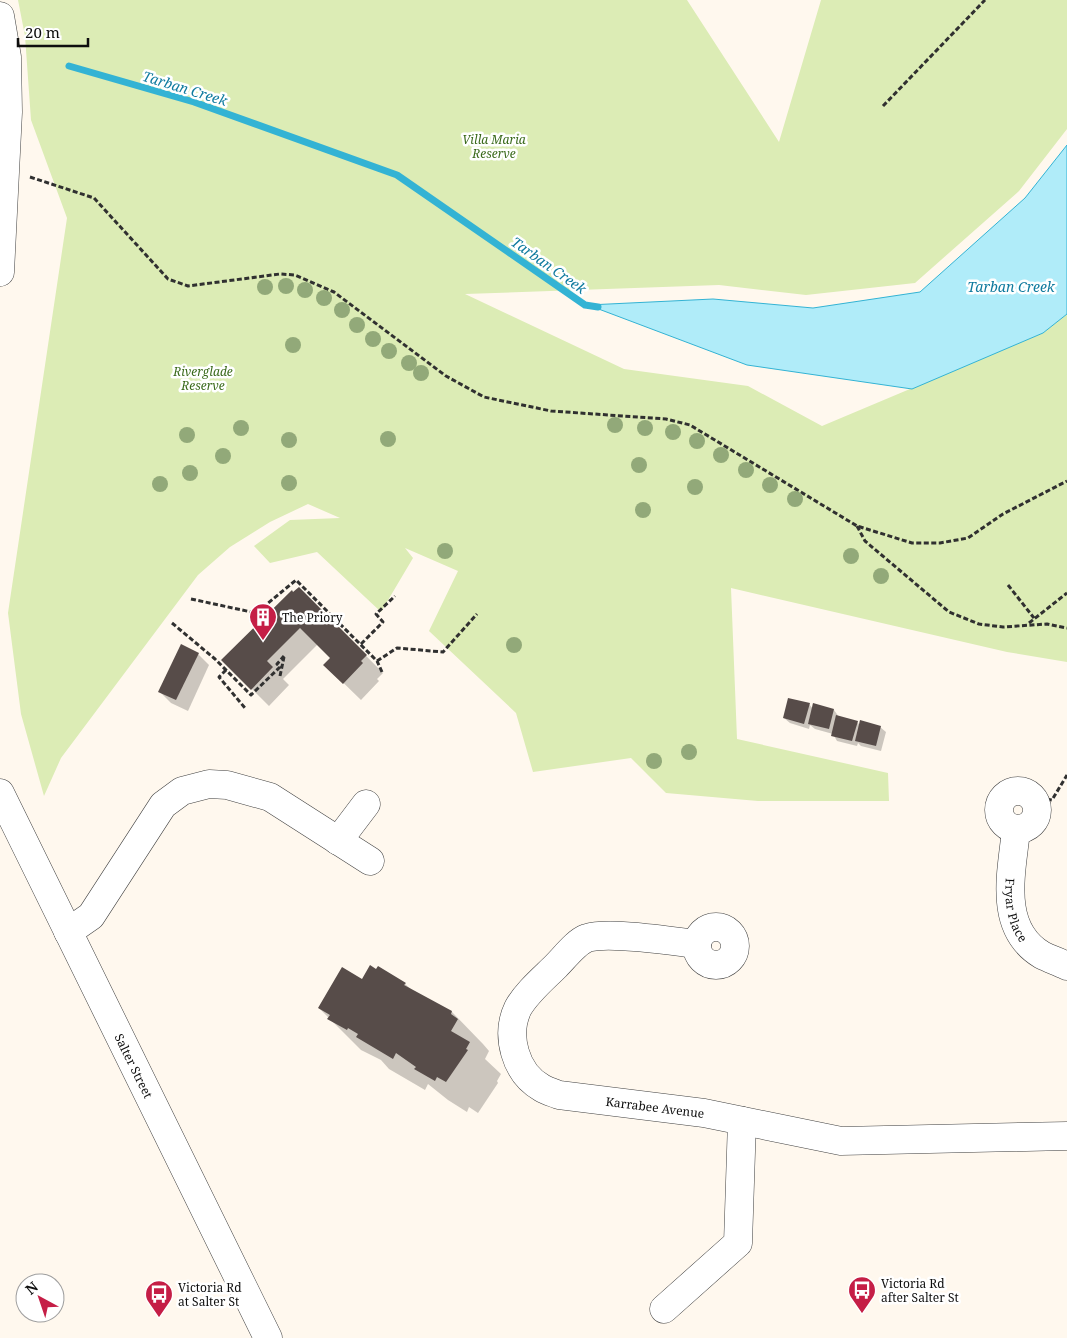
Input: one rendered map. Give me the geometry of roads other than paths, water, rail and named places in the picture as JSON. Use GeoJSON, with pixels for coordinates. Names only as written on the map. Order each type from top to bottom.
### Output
{"type":"FeatureCollection","features":[{"type":"Feature","properties":{"kind":"street"},"geometry":{"type":"LineString","coordinates":[[0,16],[7,57],[8,112],[0,272]]}},
{"type":"Feature","properties":{"kind":"street"},"geometry":{"type":"LineString","coordinates":[[68,932],[91,916],[163,805],[182,791],[209,784],[270,797],[370,861]]}},
{"type":"Feature","properties":{"kind":"street","name":"Salter Street"},"geometry":{"type":"LineString","coordinates":[[0,793],[268,1338]]}},
{"type":"Feature","properties":{"kind":"street","name":"Fryar Place"},"geometry":{"type":"LineString","coordinates":[[1032,796],[1036,802],[1037,815],[1030,826],[1016,830],[1009,893],[1015,923],[1030,945],[1041,954],[1067,966]]}},
{"type":"Feature","properties":{"kind":"street"},"geometry":{"type":"LineString","coordinates":[[338,841],[366,804]]}},
{"type":"Feature","properties":{"kind":"street","name":"Karrabee Avenue"},"geometry":{"type":"LineString","coordinates":[[696,944],[613,936],[596,936],[584,939],[535,987],[518,1008],[513,1024],[515,1053],[521,1068],[531,1080],[542,1088],[560,1095],[704,1113],[841,1141],[1067,1136]]}},
{"type":"Feature","properties":{"kind":"street"},"geometry":{"type":"LineString","coordinates":[[664,1309],[738,1243],[742,1121]]}},
{"type":"Feature","properties":{"kind":"water","name":"Tarban Creek"},"geometry":{"type":"Polygon","coordinates":[[[1067,145],[1067,314],[1043,333],[912,389],[747,365],[588,305],[713,299],[813,308],[920,292],[1025,198],[1067,145]]]}},
{"type":"Feature","properties":{"kind":"waterway","name":"Tarban Creek"},"geometry":{"type":"LineString","coordinates":[[69,66],[194,102],[397,175],[585,305],[598,307]]}},
{"type":"Feature","properties":{"kind":"place","name":"The Priory"},"geometry":{"type":"Point","coordinates":[263,641]}},
{"type":"Feature","properties":{"kind":"place","name":"Victoria Rd after Salter St"},"geometry":{"type":"Point","coordinates":[862,1314]}},
{"type":"Feature","properties":{"kind":"place","name":"Victoria Rd at Salter St"},"geometry":{"type":"Point","coordinates":[159,1318]}},
{"type":"Feature","properties":{"kind":"park label","name":"Villa Maria Reserve"},"geometry":{"type":"Point","coordinates":[494,146]}},
{"type":"Feature","properties":{"kind":"park label","name":"Riverglade Reserve"},"geometry":{"type":"Point","coordinates":[203,378]}}]}
